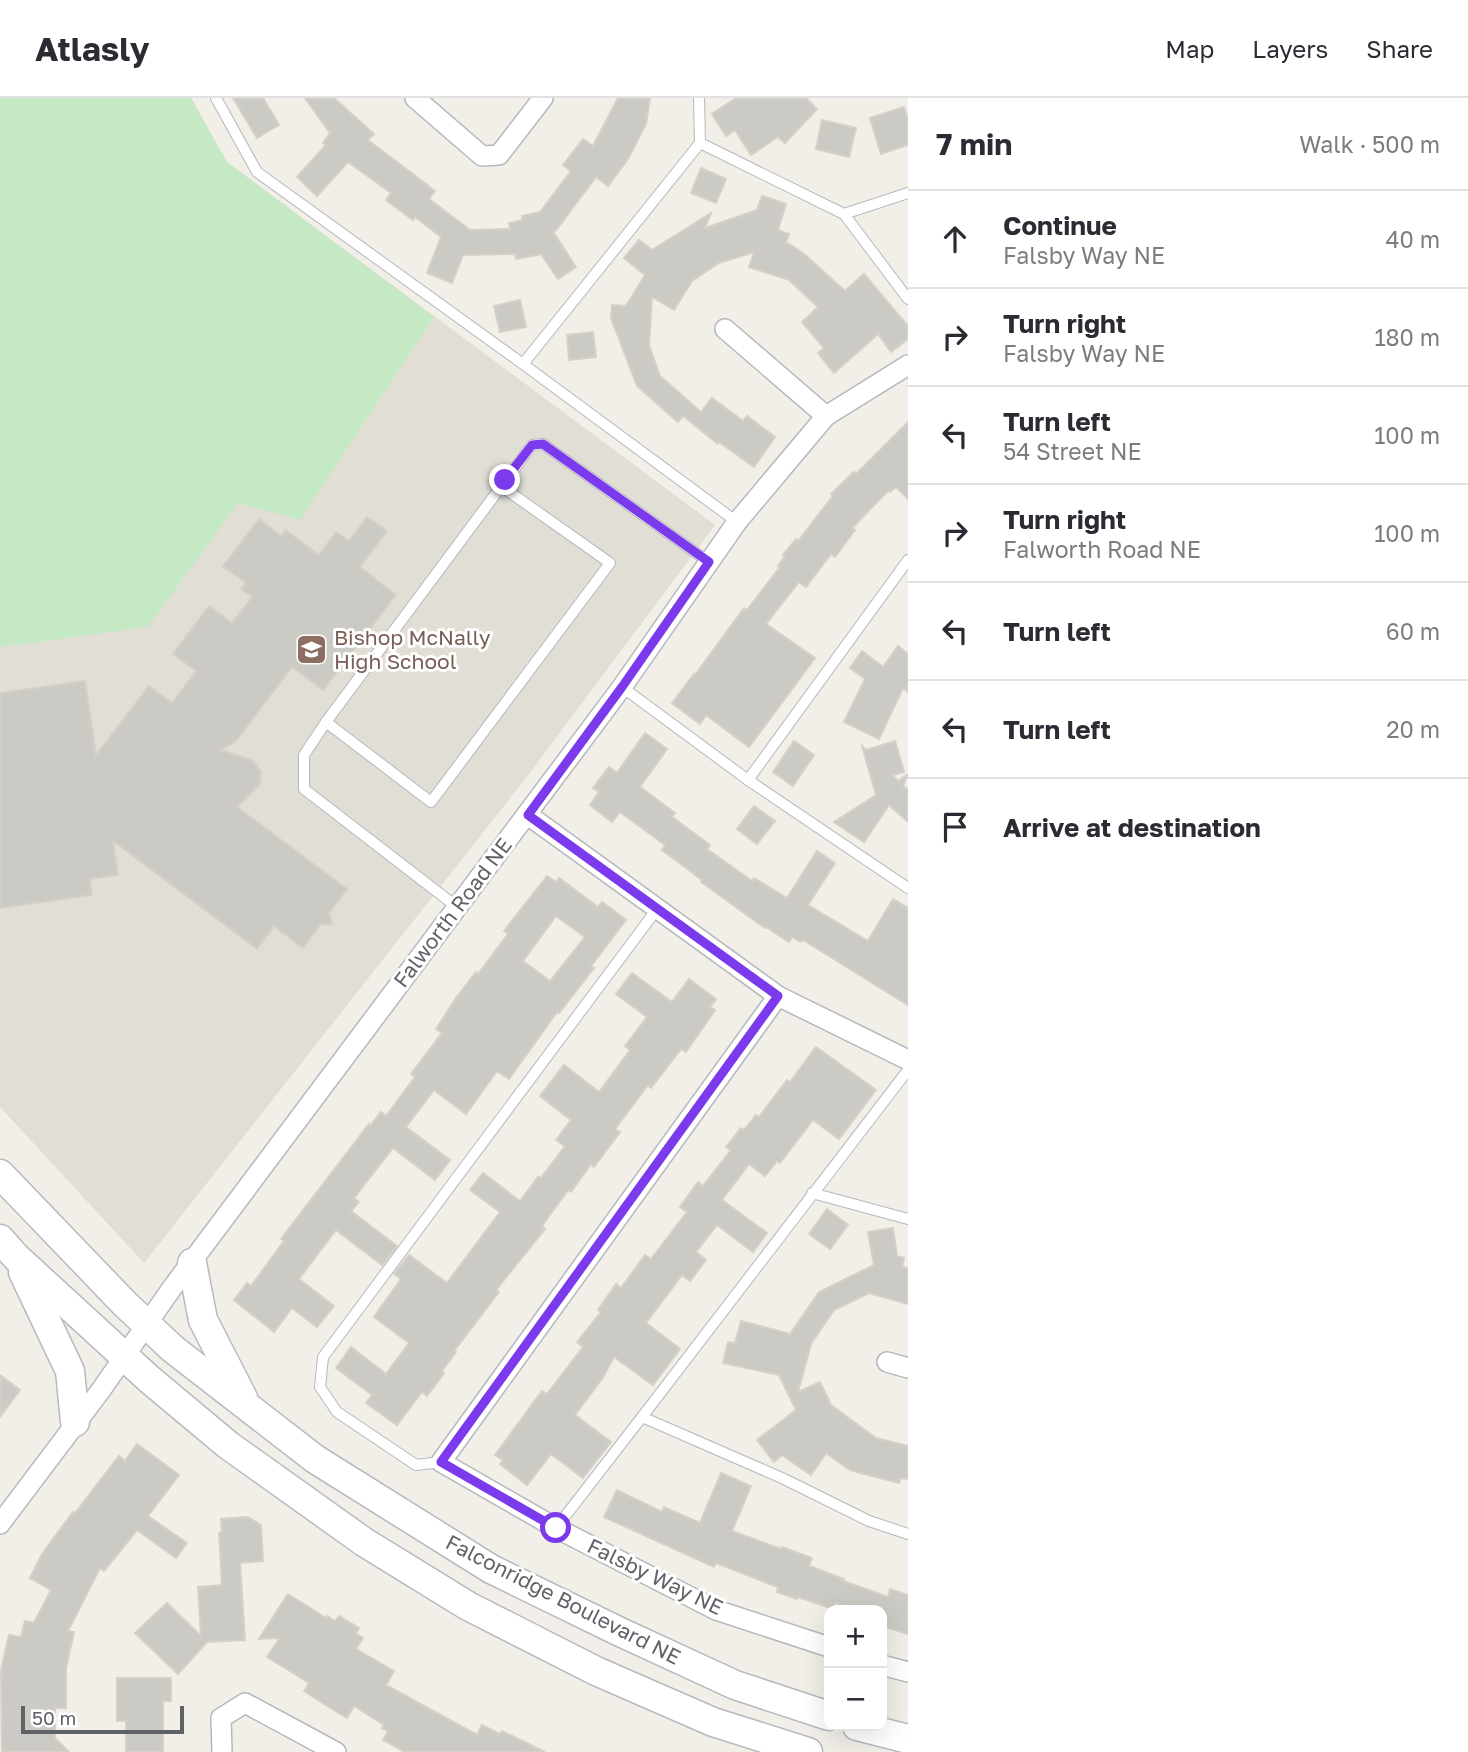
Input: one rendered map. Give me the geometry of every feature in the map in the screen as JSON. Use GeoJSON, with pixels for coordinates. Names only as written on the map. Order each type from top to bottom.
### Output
{"type":"FeatureCollection","features":[{"type":"Feature","properties":{"kind":"main road","name":"Falconridge Boulevard NE"},"geometry":{"type":"LineString","coordinates":[[0,1174],[173,1349],[315,1459],[491,1569],[735,1685],[824,1714]]}},
{"type":"Feature","properties":{"kind":"main road"},"geometry":{"type":"LineString","coordinates":[[8,1248],[149,1379],[228,1445],[364,1542],[468,1606],[596,1671],[713,1722],[808,1752]]}},
{"type":"Feature","properties":{"kind":"main road"},"geometry":{"type":"LineString","coordinates":[[8,1248],[70,1371],[75,1422]]}},
{"type":"Feature","properties":{"kind":"main road"},"geometry":{"type":"LineString","coordinates":[[191,1263],[203,1320],[247,1407]]}},
{"type":"Feature","properties":{"kind":"main road"},"geometry":{"type":"LineString","coordinates":[[877,1731],[908,1739]]}},
{"type":"Feature","properties":{"kind":"street"},"geometry":{"type":"LineString","coordinates":[[415,98],[482,156],[499,155],[543,98]]}},
{"type":"Feature","properties":{"kind":"street"},"geometry":{"type":"LineString","coordinates":[[725,329],[826,416]]}},
{"type":"Feature","properties":{"kind":"street","name":"Falworth Road NE"},"geometry":{"type":"LineString","coordinates":[[0,1524],[101,1390],[191,1263],[528,815],[622,687],[737,522],[826,416],[908,365]]}},
{"type":"Feature","properties":{"kind":"street"},"geometry":{"type":"LineString","coordinates":[[528,815],[778,996],[908,1060]]}},
{"type":"Feature","properties":{"kind":"street"},"geometry":{"type":"LineString","coordinates":[[441,1462],[778,996]]}},
{"type":"Feature","properties":{"kind":"street"},"geometry":{"type":"LineString","coordinates":[[887,1362],[908,1368]]}},
{"type":"Feature","properties":{"kind":"street","name":"Falsby Way NE"},"geometry":{"type":"LineString","coordinates":[[441,1462],[556,1528],[716,1610],[824,1645]]}},
{"type":"Feature","properties":{"kind":"street"},"geometry":{"type":"LineString","coordinates":[[887,1666],[908,1672]]}},
{"type":"Feature","properties":{"kind":"street"},"geometry":{"type":"LineString","coordinates":[[222,1752],[222,1718],[245,1703],[336,1752]]}},
{"type":"Feature","properties":{"kind":"lane"},"geometry":{"type":"LineString","coordinates":[[216,98],[257,172],[737,522]]}},
{"type":"Feature","properties":{"kind":"lane"},"geometry":{"type":"LineString","coordinates":[[523,364],[700,143],[699,98]]}},
{"type":"Feature","properties":{"kind":"lane"},"geometry":{"type":"LineString","coordinates":[[700,143],[845,214],[908,299]]}},
{"type":"Feature","properties":{"kind":"lane"},"geometry":{"type":"LineString","coordinates":[[845,214],[908,193]]}},
{"type":"Feature","properties":{"kind":"lane"},"geometry":{"type":"LineString","coordinates":[[457,907],[304,789],[304,755],[326,722],[532,445],[543,444],[709,562]]}},
{"type":"Feature","properties":{"kind":"lane"},"geometry":{"type":"LineString","coordinates":[[326,722],[431,802],[610,563],[501,486]]}},
{"type":"Feature","properties":{"kind":"lane"},"geometry":{"type":"LineString","coordinates":[[748,780],[908,560]]}},
{"type":"Feature","properties":{"kind":"lane"},"geometry":{"type":"LineString","coordinates":[[622,687],[748,780],[908,888]]}},
{"type":"Feature","properties":{"kind":"lane"},"geometry":{"type":"LineString","coordinates":[[441,1462],[416,1465],[337,1412],[320,1387],[323,1357],[657,909]]}},
{"type":"Feature","properties":{"kind":"lane"},"geometry":{"type":"LineString","coordinates":[[556,1528],[908,1070]]}},
{"type":"Feature","properties":{"kind":"lane"},"geometry":{"type":"LineString","coordinates":[[812,1193],[908,1219]]}},
{"type":"Feature","properties":{"kind":"lane"},"geometry":{"type":"LineString","coordinates":[[642,1417],[782,1478],[869,1521],[908,1534]]}},
{"type":"Feature","properties":{"kind":"shaded area","name":"Bishop McNally High School"},"geometry":{"type":"Polygon","coordinates":[[[0,98],[191,98],[227,162],[715,525],[529,774],[144,1263],[0,1107],[0,98]]]}},
{"type":"Feature","properties":{"kind":"green space"},"geometry":{"type":"Polygon","coordinates":[[[0,98],[191,98],[227,162],[434,317],[300,520],[238,503],[148,627],[0,647],[0,98]]]}},
{"type":"Feature","properties":{"kind":"building"},"geometry":{"type":"Polygon","coordinates":[[[233,98],[263,98],[279,125],[257,138],[233,98]]]}},
{"type":"Feature","properties":{"kind":"building"},"geometry":{"type":"Polygon","coordinates":[[[305,98],[334,98],[374,134],[368,140],[435,191],[429,199],[470,230],[510,229],[509,223],[523,220],[522,216],[540,212],[571,171],[563,165],[583,139],[593,146],[618,98],[650,98],[646,124],[628,159],[608,186],[596,177],[554,233],[576,267],[558,279],[541,254],[516,259],[515,254],[463,255],[452,283],[427,273],[441,237],[386,200],[391,193],[348,162],[317,196],[297,177],[326,145],[323,143],[330,133],[305,98]]]}},
{"type":"Feature","properties":{"kind":"building"},"geometry":{"type":"Polygon","coordinates":[[[736,98],[806,98],[817,109],[785,143],[778,137],[751,155],[735,130],[726,136],[712,114],[736,98]]]}},
{"type":"Feature","properties":{"kind":"building"},"geometry":{"type":"Polygon","coordinates":[[[904,107],[908,120],[908,145],[881,154],[870,118],[904,107]]]}},
{"type":"Feature","properties":{"kind":"building"},"geometry":{"type":"Polygon","coordinates":[[[822,120],[856,128],[849,157],[816,149],[822,120]]]}},
{"type":"Feature","properties":{"kind":"building"},"geometry":{"type":"Polygon","coordinates":[[[701,168],[726,179],[716,203],[691,193],[701,168]]]}},
{"type":"Feature","properties":{"kind":"building"},"geometry":{"type":"Polygon","coordinates":[[[762,196],[786,204],[778,230],[789,234],[786,242],[803,253],[845,291],[864,274],[908,326],[908,339],[891,352],[878,334],[834,373],[818,353],[824,348],[802,322],[818,307],[789,280],[749,267],[754,252],[719,263],[692,281],[674,310],[652,297],[649,345],[660,376],[701,412],[712,398],[743,421],[747,416],[775,437],[754,467],[719,442],[718,444],[683,416],[678,422],[637,386],[611,318],[612,305],[626,306],[645,275],[624,258],[639,240],[652,250],[711,213],[705,228],[757,210],[762,196]]]}},
{"type":"Feature","properties":{"kind":"building"},"geometry":{"type":"Polygon","coordinates":[[[520,300],[526,327],[500,332],[494,306],[520,300]]]}},
{"type":"Feature","properties":{"kind":"building"},"geometry":{"type":"Polygon","coordinates":[[[593,332],[596,357],[569,360],[567,335],[593,332]]]}},
{"type":"Feature","properties":{"kind":"building"},"geometry":{"type":"Polygon","coordinates":[[[908,422],[908,499],[896,487],[890,492],[889,490],[852,528],[855,530],[835,557],[831,554],[806,587],[799,582],[766,624],[815,658],[749,747],[706,715],[700,724],[672,703],[744,608],[747,610],[780,567],[778,566],[785,556],[783,555],[796,539],[798,541],[833,496],[831,494],[854,472],[856,474],[908,422]]]}},
{"type":"Feature","properties":{"kind":"building"},"geometry":{"type":"Polygon","coordinates":[[[367,517],[387,531],[360,567],[396,595],[323,690],[292,667],[236,741],[221,750],[252,760],[261,771],[260,784],[237,807],[347,889],[329,913],[332,924],[321,924],[303,948],[274,926],[257,949],[113,841],[118,875],[90,879],[92,895],[0,908],[0,693],[85,681],[96,755],[149,686],[172,703],[196,671],[173,654],[209,606],[232,623],[252,597],[241,589],[246,583],[223,566],[259,519],[281,536],[286,530],[319,555],[336,532],[349,541],[367,517]]]}},
{"type":"Feature","properties":{"kind":"building"},"geometry":{"type":"Polygon","coordinates":[[[898,646],[908,654],[908,692],[903,688],[879,739],[844,722],[865,679],[850,668],[862,651],[883,667],[898,646]]]}},
{"type":"Feature","properties":{"kind":"building"},"geometry":{"type":"Polygon","coordinates":[[[645,733],[667,749],[640,787],[675,813],[672,817],[710,845],[707,849],[752,881],[754,878],[787,898],[817,851],[835,863],[808,905],[868,941],[893,899],[908,908],[908,1005],[803,940],[801,942],[792,937],[789,942],[765,928],[701,882],[702,880],[662,850],[665,845],[620,812],[612,822],[590,805],[599,792],[593,788],[609,767],[617,773],[645,733]]]}},
{"type":"Feature","properties":{"kind":"building"},"geometry":{"type":"Polygon","coordinates":[[[794,741],[814,755],[793,786],[773,772],[794,741]]]}},
{"type":"Feature","properties":{"kind":"building"},"geometry":{"type":"Polygon","coordinates":[[[895,741],[904,772],[892,775],[898,781],[908,774],[903,786],[908,790],[908,822],[889,805],[864,842],[834,822],[876,795],[862,746],[866,750],[895,741]]]}},
{"type":"Feature","properties":{"kind":"building"},"geometry":{"type":"Polygon","coordinates":[[[754,806],[775,821],[757,844],[737,829],[754,806]]]}},
{"type":"Feature","properties":{"kind":"building"},"geometry":{"type":"Polygon","coordinates":[[[547,876],[556,882],[559,878],[598,907],[602,902],[626,920],[591,966],[594,968],[559,1013],[557,1012],[509,1079],[497,1071],[466,1114],[434,1090],[406,1127],[450,1160],[435,1180],[393,1148],[354,1198],[359,1202],[351,1211],[397,1246],[382,1265],[336,1230],[299,1279],[334,1306],[317,1327],[292,1308],[274,1332],[234,1300],[247,1283],[251,1286],[284,1241],[281,1239],[369,1124],[370,1126],[381,1112],[386,1116],[415,1077],[411,1074],[442,1033],[436,1029],[456,998],[508,934],[504,931],[547,876]],[[556,916],[523,961],[550,981],[585,937],[556,916]]]}},
{"type":"Feature","properties":{"kind":"building"},"geometry":{"type":"Polygon","coordinates":[[[632,973],[672,1002],[689,979],[716,999],[710,1007],[715,1010],[686,1052],[681,1049],[651,1088],[648,1085],[615,1129],[620,1132],[594,1167],[591,1164],[571,1192],[568,1190],[542,1226],[545,1229],[496,1290],[499,1292],[454,1351],[456,1352],[442,1371],[444,1373],[427,1396],[422,1392],[397,1425],[366,1403],[372,1395],[336,1368],[351,1347],[386,1374],[409,1343],[374,1317],[401,1279],[394,1274],[409,1255],[447,1283],[500,1212],[470,1190],[483,1173],[520,1201],[565,1146],[556,1140],[571,1120],[540,1096],[564,1065],[599,1092],[630,1050],[625,1046],[647,1017],[616,994],[632,973]]]}},
{"type":"Feature","properties":{"kind":"building"},"geometry":{"type":"Polygon","coordinates":[[[816,1047],[876,1090],[839,1139],[813,1120],[780,1163],[777,1161],[765,1176],[749,1164],[722,1200],[767,1233],[753,1252],[717,1225],[696,1252],[706,1260],[690,1281],[682,1275],[646,1323],[680,1349],[653,1385],[614,1357],[602,1379],[575,1415],[611,1442],[583,1478],[551,1454],[527,1485],[500,1464],[503,1460],[495,1455],[542,1391],[547,1394],[583,1347],[577,1342],[601,1312],[598,1310],[616,1284],[621,1288],[645,1255],[651,1259],[687,1212],[680,1207],[698,1182],[703,1186],[731,1150],[726,1147],[741,1128],[744,1130],[756,1115],[759,1117],[816,1047]]]}},
{"type":"Feature","properties":{"kind":"building"},"geometry":{"type":"Polygon","coordinates":[[[827,1209],[848,1225],[830,1249],[809,1234],[827,1209]]]}},
{"type":"Feature","properties":{"kind":"building"},"geometry":{"type":"Polygon","coordinates":[[[893,1228],[897,1256],[904,1258],[902,1267],[908,1268],[908,1304],[869,1293],[834,1310],[811,1344],[798,1392],[820,1382],[831,1405],[876,1438],[908,1446],[908,1479],[901,1478],[899,1483],[850,1470],[826,1453],[811,1475],[782,1455],[774,1462],[757,1440],[796,1410],[779,1375],[723,1363],[728,1342],[735,1343],[741,1321],[790,1334],[819,1292],[874,1265],[868,1232],[893,1228]]]}},
{"type":"Feature","properties":{"kind":"building"},"geometry":{"type":"Polygon","coordinates":[[[0,1375],[20,1390],[0,1417],[0,1375]]]}},
{"type":"Feature","properties":{"kind":"building"},"geometry":{"type":"Polygon","coordinates":[[[137,1444],[179,1475],[148,1516],[187,1543],[176,1558],[137,1530],[104,1571],[100,1568],[68,1631],[74,1632],[66,1668],[66,1708],[55,1708],[55,1738],[69,1752],[2,1752],[1,1670],[9,1635],[21,1637],[25,1621],[34,1623],[51,1590],[30,1578],[42,1554],[73,1512],[75,1513],[119,1456],[125,1461],[137,1444]]]}},
{"type":"Feature","properties":{"kind":"building"},"geometry":{"type":"Polygon","coordinates":[[[721,1473],[751,1486],[732,1531],[812,1558],[809,1566],[844,1579],[843,1581],[888,1597],[890,1589],[908,1595],[908,1634],[887,1628],[887,1605],[835,1603],[824,1606],[798,1597],[797,1599],[777,1592],[778,1587],[716,1563],[714,1567],[604,1517],[617,1490],[662,1512],[664,1507],[700,1523],[721,1473]]]}},
{"type":"Feature","properties":{"kind":"building"},"geometry":{"type":"Polygon","coordinates":[[[248,1517],[261,1525],[263,1561],[240,1563],[245,1640],[207,1642],[178,1674],[135,1633],[167,1603],[201,1636],[198,1587],[222,1585],[219,1533],[222,1532],[221,1519],[248,1517]]]}},
{"type":"Feature","properties":{"kind":"building"},"geometry":{"type":"Polygon","coordinates":[[[288,1594],[326,1618],[327,1616],[335,1621],[339,1616],[359,1628],[356,1633],[363,1638],[356,1649],[394,1671],[386,1685],[477,1735],[482,1725],[500,1734],[502,1731],[545,1752],[405,1752],[383,1740],[388,1731],[382,1728],[384,1725],[354,1706],[347,1718],[304,1691],[309,1683],[267,1657],[280,1638],[259,1639],[288,1594]]]}},
{"type":"Feature","properties":{"kind":"building"},"geometry":{"type":"Polygon","coordinates":[[[117,1678],[171,1678],[171,1701],[163,1701],[163,1752],[126,1752],[126,1721],[117,1721],[117,1678]]]}},
{"type":"Feature","properties":{"kind":"place","name":"Bishop McNally High School"},"geometry":{"type":"Point","coordinates":[311,650]}},
{"type":"Feature","properties":{"kind":"route"},"geometry":{"type":"LineString","coordinates":[[505,480],[532,445],[543,444],[709,562],[528,815],[778,996],[441,1462],[556,1528]]}}]}
